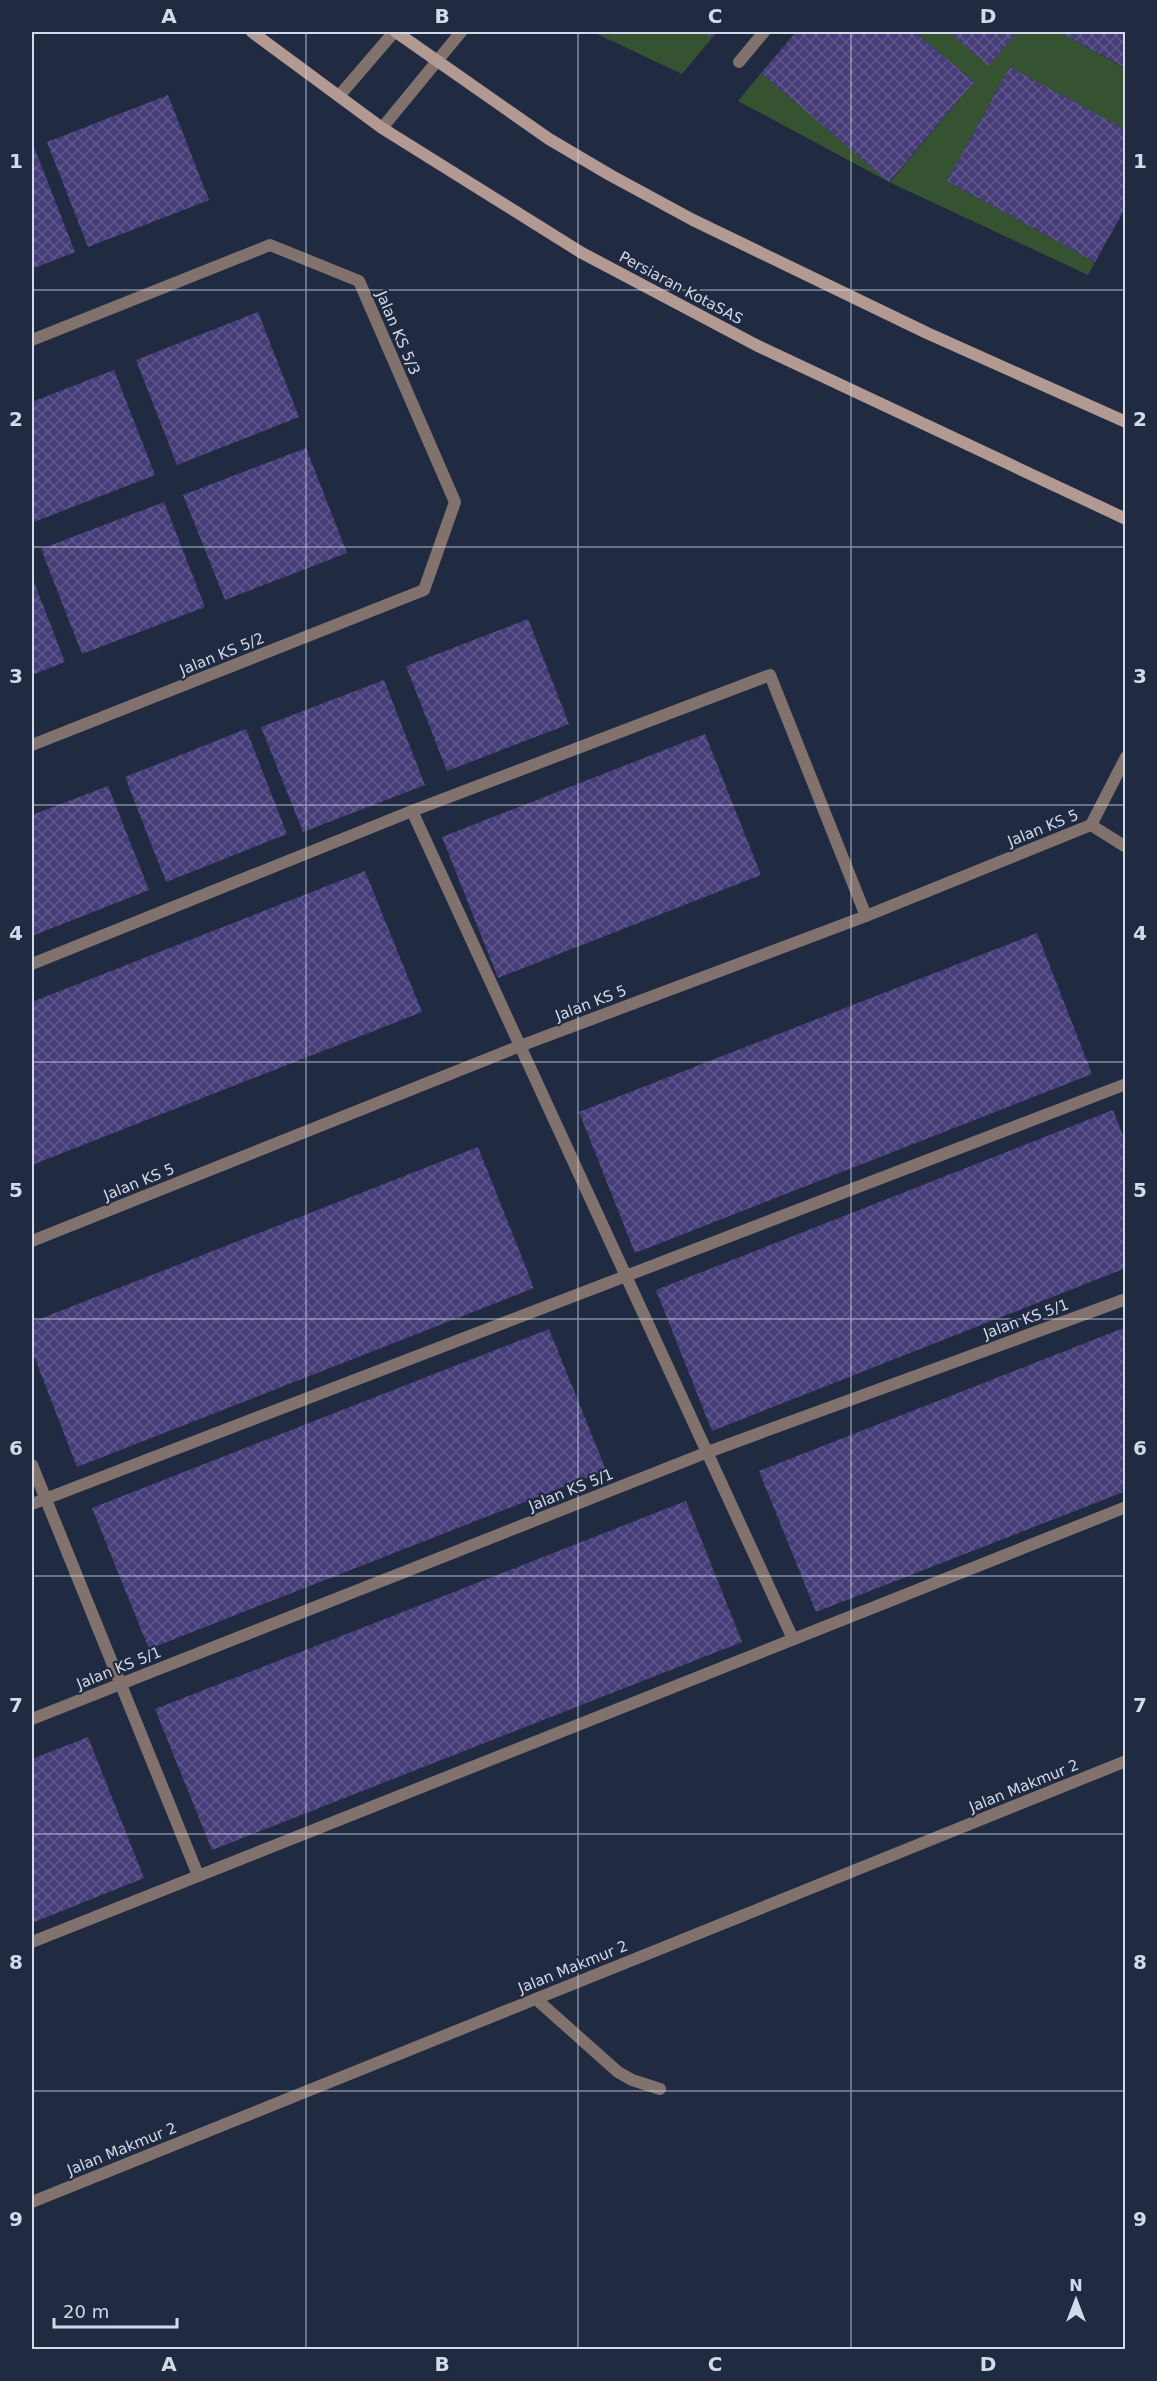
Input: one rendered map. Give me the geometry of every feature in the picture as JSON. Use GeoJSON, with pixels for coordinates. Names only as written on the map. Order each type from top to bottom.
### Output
{"type":"FeatureCollection","features":[{"type":"Feature","properties":{"kind":"main road","name":"Persiaran KotaSAS"},"geometry":{"type":"LineString","coordinates":[[252,32],[382,128],[582,253],[756,345],[1125,519]]}},
{"type":"Feature","properties":{"kind":"main road"},"geometry":{"type":"LineString","coordinates":[[395,32],[549,139],[693,220],[927,333],[1125,423]]}},
{"type":"Feature","properties":{"kind":"street"},"geometry":{"type":"LineString","coordinates":[[339,96],[395,32]]}},
{"type":"Feature","properties":{"kind":"street"},"geometry":{"type":"LineString","coordinates":[[382,128],[460,32]]}},
{"type":"Feature","properties":{"kind":"street"},"geometry":{"type":"LineString","coordinates":[[739,62],[764,32]]}},
{"type":"Feature","properties":{"kind":"street","name":"Jalan KS 5/3"},"geometry":{"type":"LineString","coordinates":[[32,340],[270,245],[359,281],[455,502],[424,590]]}},
{"type":"Feature","properties":{"kind":"street","name":"Jalan KS 5/2"},"geometry":{"type":"LineString","coordinates":[[32,745],[424,590]]}},
{"type":"Feature","properties":{"kind":"street"},"geometry":{"type":"LineString","coordinates":[[32,964],[412,812],[770,675],[866,916]]}},
{"type":"Feature","properties":{"kind":"street","name":"Jalan KS 5"},"geometry":{"type":"LineString","coordinates":[[32,1241],[520,1046],[866,916],[1091,825],[1125,757]]}},
{"type":"Feature","properties":{"kind":"street"},"geometry":{"type":"LineString","coordinates":[[412,812],[793,1639]]}},
{"type":"Feature","properties":{"kind":"street"},"geometry":{"type":"LineString","coordinates":[[1091,825],[1125,847]]}},
{"type":"Feature","properties":{"kind":"street"},"geometry":{"type":"LineString","coordinates":[[32,1504],[1125,1084]]}},
{"type":"Feature","properties":{"kind":"street","name":"Jalan KS 5/1"},"geometry":{"type":"LineString","coordinates":[[32,1719],[708,1452],[1125,1299]]}},
{"type":"Feature","properties":{"kind":"street"},"geometry":{"type":"LineString","coordinates":[[32,1465],[198,1875]]}},
{"type":"Feature","properties":{"kind":"street"},"geometry":{"type":"LineString","coordinates":[[32,1941],[1125,1507]]}},
{"type":"Feature","properties":{"kind":"street","name":"Jalan Makmur 2"},"geometry":{"type":"LineString","coordinates":[[32,2202],[1125,1761]]}},
{"type":"Feature","properties":{"kind":"street"},"geometry":{"type":"LineString","coordinates":[[536,1999],[618,2072],[632,2080],[660,2089]]}},
{"type":"Feature","properties":{"kind":"green space"},"geometry":{"type":"Polygon","coordinates":[[[593,32],[703,32],[712,38],[682,74],[593,32]]]}},
{"type":"Feature","properties":{"kind":"green space"},"geometry":{"type":"Polygon","coordinates":[[[915,32],[948,32],[989,65],[1017,32],[1059,32],[1125,68],[1125,130],[1010,67],[947,181],[1095,262],[1088,275],[889,182],[738,101],[761,73],[890,182],[974,82],[915,32]]]}},
{"type":"Feature","properties":{"kind":"building"},"geometry":{"type":"Polygon","coordinates":[[[703,32],[717,32],[712,38],[703,32]]]}},
{"type":"Feature","properties":{"kind":"building"},"geometry":{"type":"Polygon","coordinates":[[[796,32],[915,32],[974,82],[889,182],[761,73],[796,32]]]}},
{"type":"Feature","properties":{"kind":"building"},"geometry":{"type":"Polygon","coordinates":[[[948,32],[1017,32],[989,66],[948,32]]]}},
{"type":"Feature","properties":{"kind":"building"},"geometry":{"type":"Polygon","coordinates":[[[1059,32],[1126,32],[1126,68],[1059,32]]]}},
{"type":"Feature","properties":{"kind":"building"},"geometry":{"type":"Polygon","coordinates":[[[1010,67],[1126,130],[1126,207],[1095,262],[947,181],[1010,67]]]}},
{"type":"Feature","properties":{"kind":"building"},"geometry":{"type":"Polygon","coordinates":[[[168,95],[209,200],[88,247],[47,142],[168,95]]]}},
{"type":"Feature","properties":{"kind":"building"},"geometry":{"type":"Polygon","coordinates":[[[34,147],[75,252],[32,269],[32,148],[34,147]]]}},
{"type":"Feature","properties":{"kind":"building"},"geometry":{"type":"Polygon","coordinates":[[[258,312],[299,417],[177,465],[136,360],[258,312]]]}},
{"type":"Feature","properties":{"kind":"building"},"geometry":{"type":"Polygon","coordinates":[[[114,370],[155,475],[34,522],[32,516],[32,402],[114,370]]]}},
{"type":"Feature","properties":{"kind":"building"},"geometry":{"type":"Polygon","coordinates":[[[306,448],[347,553],[225,600],[183,495],[306,448]]]}},
{"type":"Feature","properties":{"kind":"building"},"geometry":{"type":"Polygon","coordinates":[[[164,502],[205,607],[82,654],[41,549],[164,502]]]}},
{"type":"Feature","properties":{"kind":"building"},"geometry":{"type":"Polygon","coordinates":[[[32,577],[65,662],[32,675],[32,577]]]}},
{"type":"Feature","properties":{"kind":"building"},"geometry":{"type":"Polygon","coordinates":[[[528,619],[569,724],[447,771],[406,666],[528,619]]]}},
{"type":"Feature","properties":{"kind":"building"},"geometry":{"type":"Polygon","coordinates":[[[384,680],[425,785],[303,832],[261,727],[384,680]]]}},
{"type":"Feature","properties":{"kind":"building"},"geometry":{"type":"Polygon","coordinates":[[[246,729],[287,834],[166,882],[125,777],[246,729]]]}},
{"type":"Feature","properties":{"kind":"building"},"geometry":{"type":"Polygon","coordinates":[[[705,734],[761,875],[498,978],[442,837],[705,734]]]}},
{"type":"Feature","properties":{"kind":"building"},"geometry":{"type":"Polygon","coordinates":[[[108,786],[149,890],[32,936],[32,815],[108,786]]]}},
{"type":"Feature","properties":{"kind":"building"},"geometry":{"type":"Polygon","coordinates":[[[365,871],[422,1012],[32,1165],[32,1002],[365,871]]]}},
{"type":"Feature","properties":{"kind":"building"},"geometry":{"type":"Polygon","coordinates":[[[1037,933],[1092,1074],[635,1253],[579,1112],[1037,933]]]}},
{"type":"Feature","properties":{"kind":"building"},"geometry":{"type":"Polygon","coordinates":[[[1113,1110],[1126,1143],[1126,1268],[712,1431],[656,1290],[1113,1110]]]}},
{"type":"Feature","properties":{"kind":"building"},"geometry":{"type":"Polygon","coordinates":[[[478,1147],[534,1288],[77,1467],[32,1351],[32,1322],[478,1147]]]}},
{"type":"Feature","properties":{"kind":"building"},"geometry":{"type":"Polygon","coordinates":[[[1126,1327],[1126,1491],[816,1612],[759,1471],[1126,1327]]]}},
{"type":"Feature","properties":{"kind":"building"},"geometry":{"type":"Polygon","coordinates":[[[549,1329],[606,1470],[149,1649],[92,1508],[549,1329]]]}},
{"type":"Feature","properties":{"kind":"building"},"geometry":{"type":"Polygon","coordinates":[[[686,1501],[742,1642],[212,1850],[155,1709],[686,1501]]]}},
{"type":"Feature","properties":{"kind":"building"},"geometry":{"type":"Polygon","coordinates":[[[88,1737],[144,1878],[32,1923],[32,1759],[88,1737]]]}}]}
